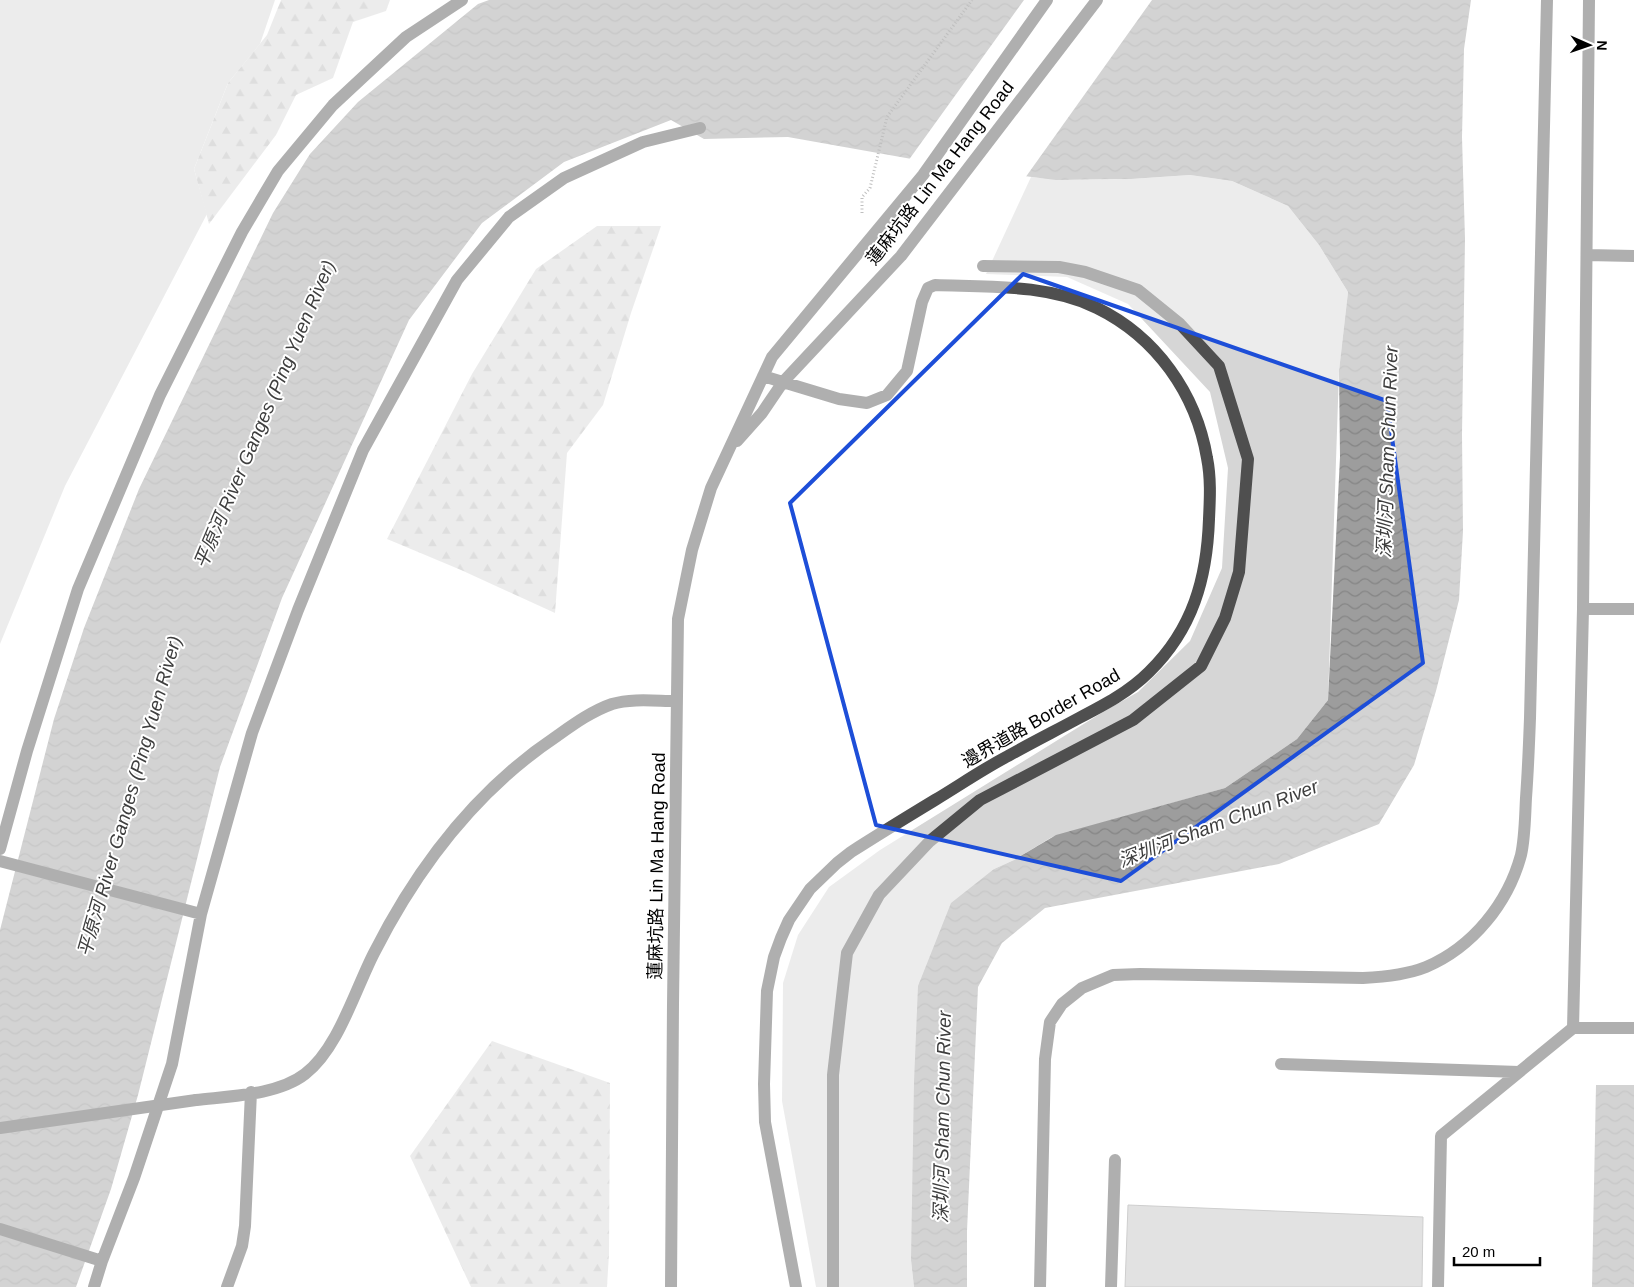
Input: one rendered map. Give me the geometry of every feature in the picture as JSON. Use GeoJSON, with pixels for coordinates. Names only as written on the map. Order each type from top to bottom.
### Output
{"type":"FeatureCollection","features":[{"type":"Feature","properties":{"kind":"street"},"geometry":{"type":"LineString","coordinates":[[0,849],[27,751],[78,589],[160,395],[242,232],[278,171],[333,105],[406,37],[462,0]]}},
{"type":"Feature","properties":{"kind":"street","name":"蓮麻坑路 Lin Ma Hang Road"},"geometry":{"type":"LineString","coordinates":[[671,1287],[678,619],[687,570],[699,524],[727,452],[772,357],[922,175],[1047,0]]}},
{"type":"Feature","properties":{"kind":"street","name":"蓮麻坑路 Lin Ma Hang Road"},"geometry":{"type":"LineString","coordinates":[[727,452],[762,413],[783,382],[901,256],[1097,0]]}},
{"type":"Feature","properties":{"kind":"street"},"geometry":{"type":"LineString","coordinates":[[1040,1287],[1045,1058],[1050,1022],[1062,1004],[1082,988],[1113,975],[1363,978],[1392,976],[1426,967],[1458,949],[1490,918],[1508,889],[1521,854],[1526,815],[1530,718],[1547,0]]}},
{"type":"Feature","properties":{"kind":"street"},"geometry":{"type":"LineString","coordinates":[[1573,1028],[1583,609],[1589,0]]}},
{"type":"Feature","properties":{"kind":"street"},"geometry":{"type":"LineString","coordinates":[[94,1287],[134,1178],[172,1064],[201,914],[252,733],[298,610],[363,450],[457,280],[509,217],[564,178],[643,142],[700,128]]}},
{"type":"Feature","properties":{"kind":"street"},"geometry":{"type":"LineString","coordinates":[[1587,255],[1634,256]]}},
{"type":"Feature","properties":{"kind":"street"},"geometry":{"type":"LineString","coordinates":[[833,1287],[833,1075],[847,953],[879,895],[930,841],[980,800],[1133,720],[1201,666],[1225,618],[1239,572],[1248,459],[1218,366],[1180,324],[1138,290],[1085,272],[1059,267],[983,266]]}},
{"type":"Feature","properties":{"kind":"street","name":"邊界道路 Border Road"},"geometry":{"type":"LineString","coordinates":[[783,382],[839,399],[867,403],[887,396],[907,371],[922,302],[928,288],[935,285],[1032,290],[1056,294],[1096,308],[1122,323],[1150,345],[1168,366],[1185,392],[1197,418],[1204,439],[1210,478],[1207,558],[1198,595],[1184,627],[1163,658],[1136,684],[1108,702],[992,765],[852,852],[837,863],[810,889],[789,920],[774,957],[767,992],[764,1098],[767,1139],[796,1287]]}},
{"type":"Feature","properties":{"kind":"street"},"geometry":{"type":"LineString","coordinates":[[763,376],[783,382]]}},
{"type":"Feature","properties":{"kind":"street"},"geometry":{"type":"LineString","coordinates":[[1583,609],[1634,609]]}},
{"type":"Feature","properties":{"kind":"street"},"geometry":{"type":"LineString","coordinates":[[0,1128],[274,1089],[296,1081],[321,1059],[336,1036],[384,934],[416,879],[459,823],[493,786],[545,744],[592,714],[613,704],[638,700],[676,701]]}},
{"type":"Feature","properties":{"kind":"street"},"geometry":{"type":"LineString","coordinates":[[0,861],[201,914]]}},
{"type":"Feature","properties":{"kind":"street"},"geometry":{"type":"LineString","coordinates":[[1438,1287],[1441,1136],[1573,1028],[1634,1028]]}},
{"type":"Feature","properties":{"kind":"street"},"geometry":{"type":"LineString","coordinates":[[1282,1064],[1519,1072]]}},
{"type":"Feature","properties":{"kind":"street"},"geometry":{"type":"LineString","coordinates":[[227,1287],[242,1246],[245,1226],[252,1092]]}},
{"type":"Feature","properties":{"kind":"street"},"geometry":{"type":"LineString","coordinates":[[1111,1287],[1115,1160]]}},
{"type":"Feature","properties":{"kind":"street"},"geometry":{"type":"LineString","coordinates":[[0,1229],[102,1261]]}},
{"type":"Feature","properties":{"kind":"path"},"geometry":{"type":"LineString","coordinates":[[862,213],[862,197],[870,188],[887,117],[972,0]]}},
{"type":"Feature","properties":{"kind":"highlighted area"},"geometry":{"type":"Polygon","coordinates":[[[1023,274],[1387,401],[1423,663],[1121,881],[876,825],[790,503],[1023,274]]]}},
{"type":"Feature","properties":{"kind":"green space"},"geometry":{"type":"Polygon","coordinates":[[[0,0],[275,0],[260,44],[228,83],[194,169],[207,214],[65,486],[0,644],[0,0]]]}},
{"type":"Feature","properties":{"kind":"green space"},"geometry":{"type":"Polygon","coordinates":[[[281,0],[390,0],[386,11],[353,22],[333,78],[296,95],[276,135],[209,224],[194,169],[228,83],[267,35],[281,0]]]}},
{"type":"Feature","properties":{"kind":"green space"},"geometry":{"type":"Polygon","coordinates":[[[1190,175],[1232,181],[1288,206],[1319,245],[1348,292],[1339,371],[1328,700],[1297,739],[1225,788],[1052,837],[1014,860],[994,869],[911,1260],[914,1287],[816,1287],[782,1101],[783,983],[798,935],[829,887],[880,850],[1138,692],[1190,641],[1222,568],[1228,468],[1210,392],[1128,304],[1067,277],[986,274],[1031,177],[1091,180],[1190,175]]]}},
{"type":"Feature","properties":{"kind":"green space"},"geometry":{"type":"Polygon","coordinates":[[[597,226],[661,226],[631,313],[603,405],[567,453],[555,613],[387,539],[472,374],[536,269],[597,226]]]}},
{"type":"Feature","properties":{"kind":"green space"},"geometry":{"type":"Polygon","coordinates":[[[492,1041],[610,1083],[609,1254],[607,1287],[471,1287],[410,1156],[492,1041]]]}},
{"type":"Feature","properties":{"kind":"water"},"geometry":{"type":"Polygon","coordinates":[[[489,0],[1471,0],[1464,49],[1462,137],[1465,239],[1462,434],[1463,531],[1459,600],[1436,691],[1414,765],[1379,824],[1279,864],[1045,908],[1002,943],[978,987],[967,1231],[967,1287],[914,1287],[911,1260],[914,1082],[918,986],[951,903],[994,869],[1014,860],[1056,835],[1225,788],[1297,739],[1328,700],[1340,457],[1339,371],[1348,292],[1319,245],[1288,206],[1232,181],[1190,175],[1131,179],[1056,180],[968,169],[788,137],[704,139],[671,120],[564,162],[482,223],[409,320],[282,598],[220,767],[138,1095],[111,1189],[76,1287],[0,1287],[0,930],[54,719],[84,628],[139,489],[273,213],[310,154],[358,102],[478,4],[489,0]]]}},
{"type":"Feature","properties":{"kind":"water"},"geometry":{"type":"Polygon","coordinates":[[[1596,1085],[1634,1085],[1634,1287],[1592,1287],[1596,1085]]]}},
{"type":"Feature","properties":{"kind":"pier"},"geometry":{"type":"Polygon","coordinates":[[[1024,0],[1152,0],[1025,178],[967,172],[908,161],[1024,0]]]}},
{"type":"Feature","properties":{"kind":"building"},"geometry":{"type":"Polygon","coordinates":[[[1128,1205],[1423,1217],[1422,1287],[1125,1287],[1128,1205]]]}},
{"type":"Feature","properties":{"kind":"water label","name":"平原河 River Ganges (Ping Yuen River)"},"geometry":{"type":"Point","coordinates":[264,414]}},
{"type":"Feature","properties":{"kind":"water label","name":"深圳河 Sham Chun River"},"geometry":{"type":"Point","coordinates":[1387,452]}},
{"type":"Feature","properties":{"kind":"water label","name":"平原河 River Ganges (Ping Yuen River)"},"geometry":{"type":"Point","coordinates":[129,796]}},
{"type":"Feature","properties":{"kind":"water label","name":"深圳河 Sham Chun River"},"geometry":{"type":"Point","coordinates":[1218,823]}},
{"type":"Feature","properties":{"kind":"water label","name":"深圳河 Sham Chun River"},"geometry":{"type":"Point","coordinates":[942,1117]}}]}
